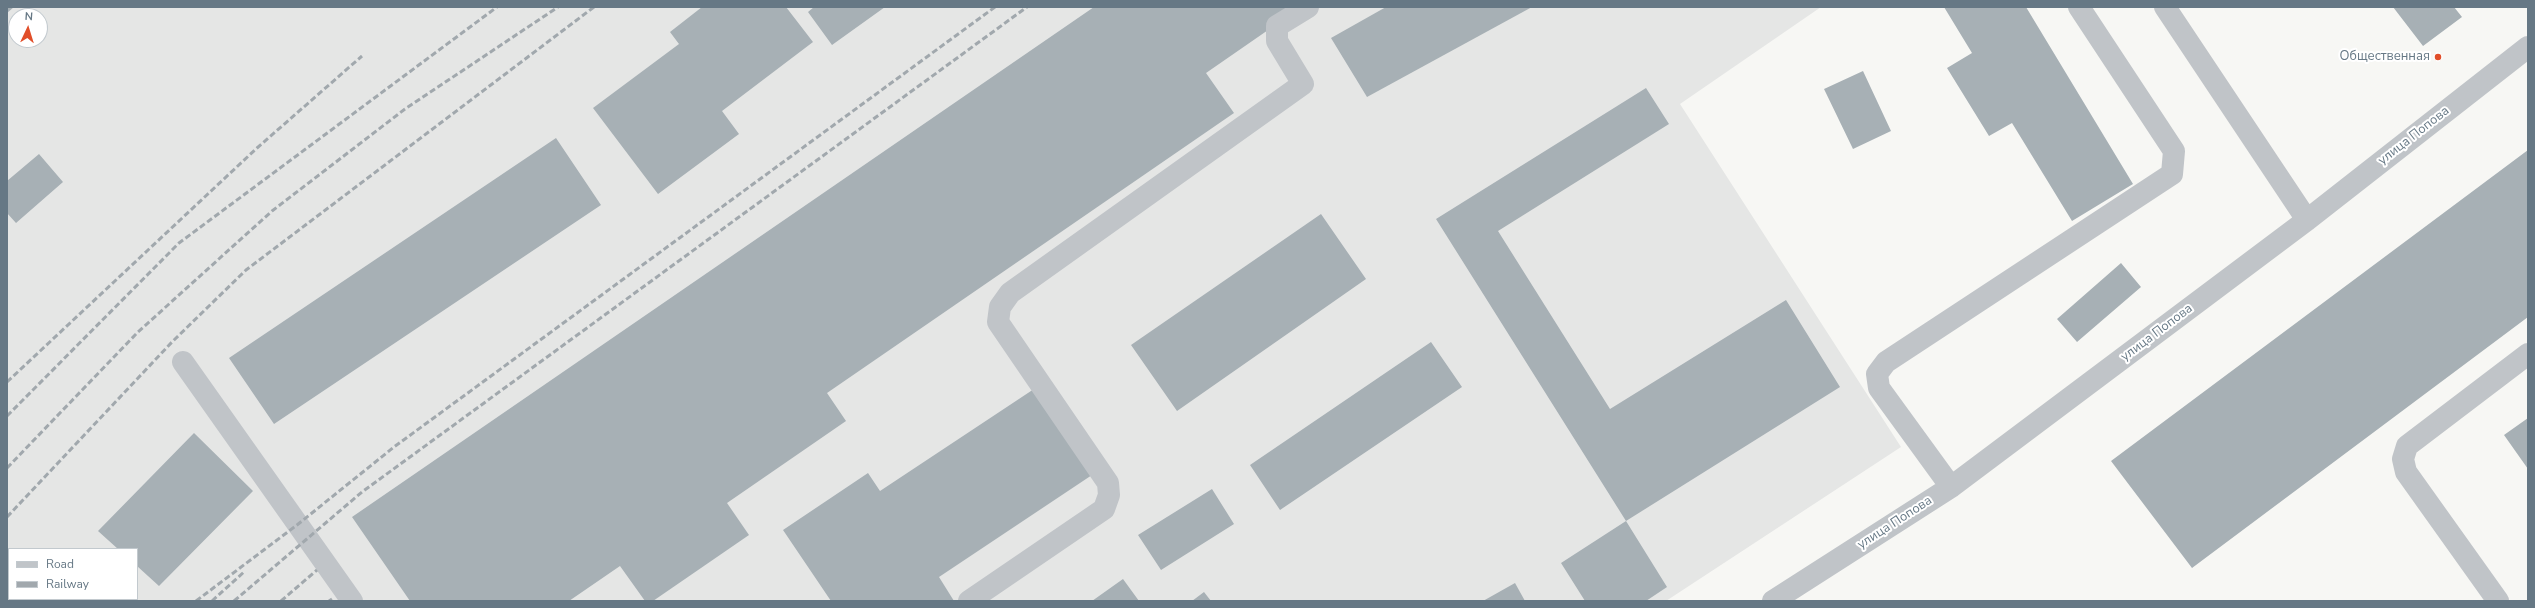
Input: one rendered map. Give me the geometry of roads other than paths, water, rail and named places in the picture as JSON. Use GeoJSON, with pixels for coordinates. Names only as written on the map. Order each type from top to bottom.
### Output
{"type":"FeatureCollection","features":[{"type":"Feature","properties":{"kind":"street"},"geometry":{"type":"LineString","coordinates":[[969,601],[1104,509],[1109,495],[1108,483],[998,322],[1000,306],[1010,293],[1304,84],[1277,41],[1277,26],[1308,7]]}},
{"type":"Feature","properties":{"kind":"street"},"geometry":{"type":"LineString","coordinates":[[1951,487],[1879,388],[1877,374],[1886,362],[2172,174],[2174,151],[2079,7]]}},
{"type":"Feature","properties":{"kind":"street"},"geometry":{"type":"LineString","coordinates":[[2166,7],[2307,220]]}},
{"type":"Feature","properties":{"kind":"street","name":"улица Попова"},"geometry":{"type":"LineString","coordinates":[[1773,601],[1951,487],[2307,220],[2528,47]]}},
{"type":"Feature","properties":{"kind":"street"},"geometry":{"type":"LineString","coordinates":[[2498,601],[2406,472],[2403,459],[2407,446],[2528,354]]}},
{"type":"Feature","properties":{"kind":"street"},"geometry":{"type":"LineString","coordinates":[[183,362],[352,601]]}},
{"type":"Feature","properties":{"kind":"railway"},"geometry":{"type":"LineString","coordinates":[[7,416],[179,243],[497,7]]}},
{"type":"Feature","properties":{"kind":"railway"},"geometry":{"type":"LineString","coordinates":[[7,468],[138,332],[272,211],[405,109],[558,7]]}},
{"type":"Feature","properties":{"kind":"railway"},"geometry":{"type":"LineString","coordinates":[[7,517],[172,342],[246,270],[594,7]]}},
{"type":"Feature","properties":{"kind":"railway"},"geometry":{"type":"LineString","coordinates":[[196,601],[297,525],[394,447],[995,7]]}},
{"type":"Feature","properties":{"kind":"railway"},"geometry":{"type":"LineString","coordinates":[[234,601],[362,492],[1027,7]]}},
{"type":"Feature","properties":{"kind":"railway"},"geometry":{"type":"LineString","coordinates":[[7,382],[257,148],[362,56]]}},
{"type":"Feature","properties":{"kind":"railway"},"geometry":{"type":"LineString","coordinates":[[281,601],[317,570]]}},
{"type":"Feature","properties":{"kind":"railway"},"geometry":{"type":"LineString","coordinates":[[212,601],[245,571]]}},
{"type":"Feature","properties":{"kind":"place","name":"Общественная"},"geometry":{"type":"Point","coordinates":[2438,57]}}]}
